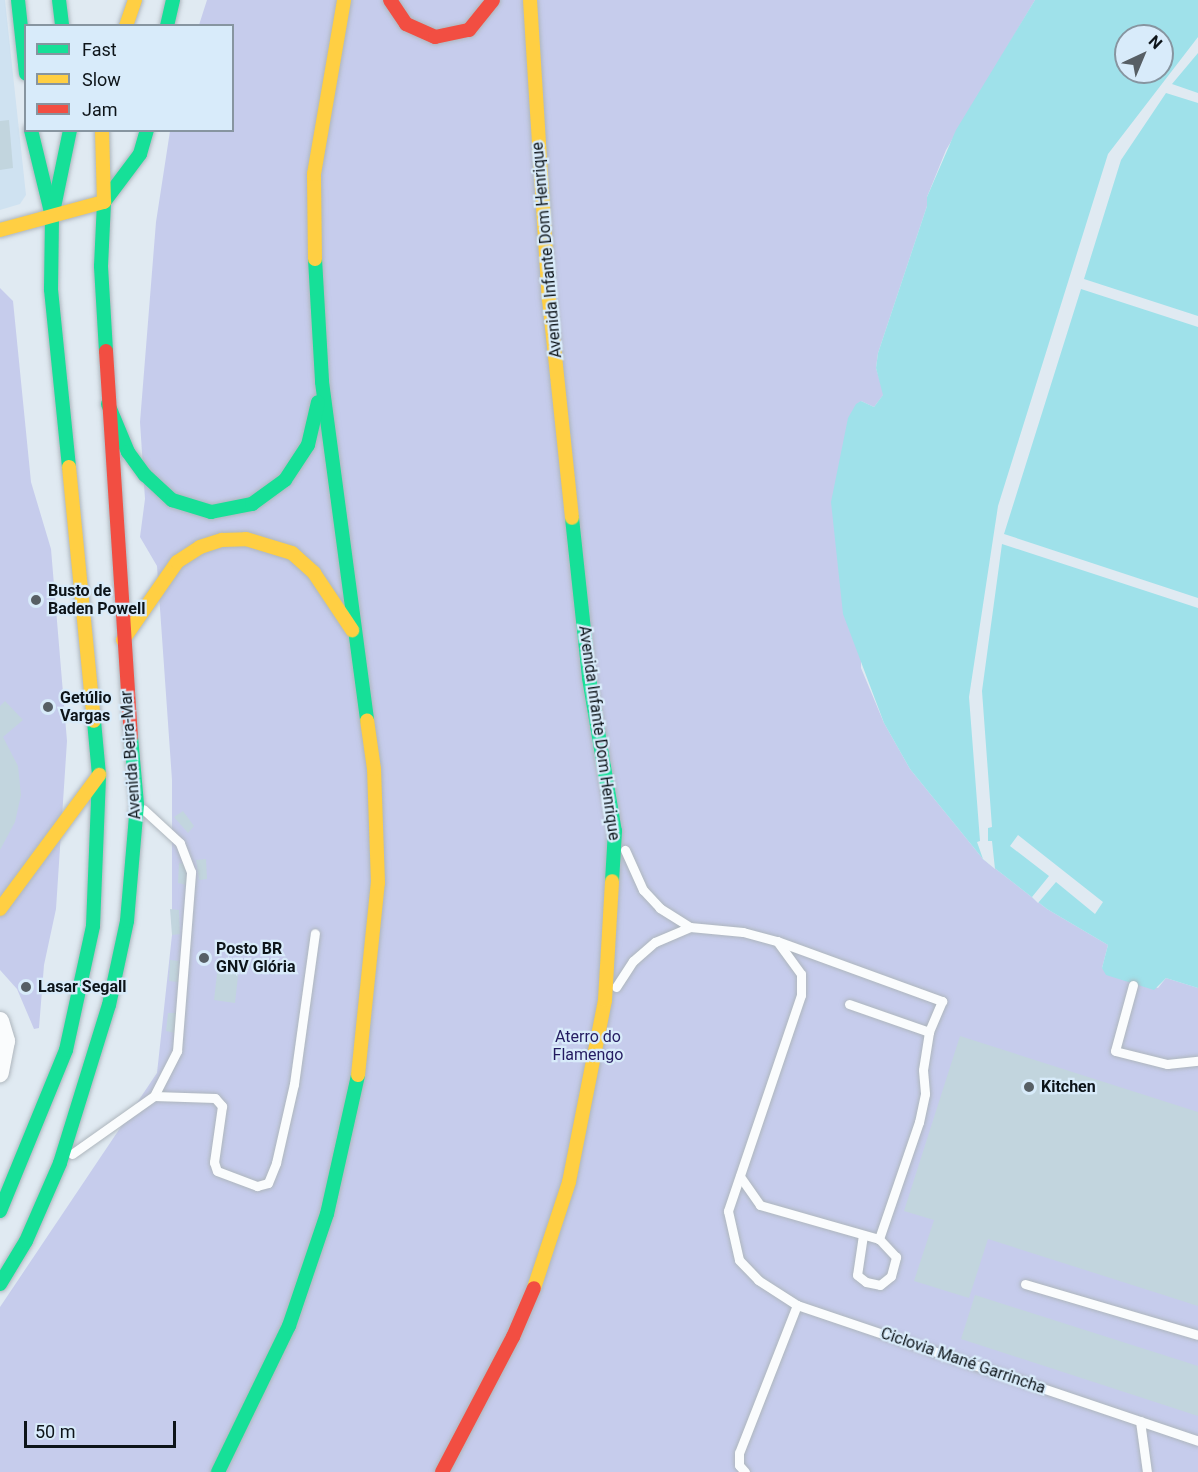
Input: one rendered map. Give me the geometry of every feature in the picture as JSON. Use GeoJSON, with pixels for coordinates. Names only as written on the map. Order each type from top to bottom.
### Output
{"type":"FeatureCollection","features":[{"type":"Feature","properties":{"kind":"main road"},"geometry":{"type":"LineString","coordinates":[[18,0],[24,56]]}},
{"type":"Feature","properties":{"kind":"main road"},"geometry":{"type":"LineString","coordinates":[[59,0],[62,24]]}},
{"type":"Feature","properties":{"kind":"main road"},"geometry":{"type":"LineString","coordinates":[[127,24],[135,0]]}},
{"type":"Feature","properties":{"kind":"main road"},"geometry":{"type":"LineString","coordinates":[[167,24],[173,0]]}},
{"type":"Feature","properties":{"kind":"main road"},"geometry":{"type":"LineString","coordinates":[[218,1472],[289,1326],[327,1214],[354,1106],[378,883],[374,769],[322,382],[314,243],[314,174],[344,0]]}},
{"type":"Feature","properties":{"kind":"main road"},"geometry":{"type":"LineString","coordinates":[[390,0],[406,24],[435,37],[469,30],[493,0]]}},
{"type":"Feature","properties":{"kind":"main road","name":"Avenida Infante Dom Henrique"},"geometry":{"type":"LineString","coordinates":[[442,1472],[493,1382],[539,1276],[569,1182],[605,1000],[615,831],[589,678],[549,298],[530,0]]}},
{"type":"Feature","properties":{"kind":"main road"},"geometry":{"type":"LineString","coordinates":[[31,132],[52,217]]}},
{"type":"Feature","properties":{"kind":"main road"},"geometry":{"type":"LineString","coordinates":[[52,217],[70,132]]}},
{"type":"Feature","properties":{"kind":"main road","name":"Avenida Beira-Mar"},"geometry":{"type":"LineString","coordinates":[[0,1284],[26,1241],[60,1163],[109,1005],[127,921],[137,804],[123,640],[101,276],[104,202],[102,132]]}},
{"type":"Feature","properties":{"kind":"main road"},"geometry":{"type":"LineString","coordinates":[[0,230],[104,202],[124,180],[140,154],[146,132]]}},
{"type":"Feature","properties":{"kind":"main road","name":"Avenida Beira-Mar"},"geometry":{"type":"LineString","coordinates":[[0,1211],[66,1050],[93,926],[99,775],[51,289],[52,217]]}},
{"type":"Feature","properties":{"kind":"main road"},"geometry":{"type":"LineString","coordinates":[[108,404],[128,452],[146,475],[172,500],[211,512],[252,504],[285,480],[308,445],[322,382]]}},
{"type":"Feature","properties":{"kind":"main road"},"geometry":{"type":"LineString","coordinates":[[123,640],[163,577],[177,562],[200,547],[222,540],[246,539],[271,544],[292,554],[314,573],[358,639]]}},
{"type":"Feature","properties":{"kind":"main road"},"geometry":{"type":"LineString","coordinates":[[0,909],[99,775]]}},
{"type":"Feature","properties":{"kind":"street"},"geometry":{"type":"LineString","coordinates":[[0,1021],[6,1041],[0,1073]]}},
{"type":"Feature","properties":{"kind":"lane"},"geometry":{"type":"LineString","coordinates":[[60,1163],[154,1096],[177,1051],[191,872],[180,843],[137,804]]}},
{"type":"Feature","properties":{"kind":"lane"},"geometry":{"type":"LineString","coordinates":[[615,831],[644,890],[660,908],[690,927],[743,932],[777,941],[942,1001],[929,1032],[923,1070],[925,1095],[919,1122],[879,1239]]}},
{"type":"Feature","properties":{"kind":"lane"},"geometry":{"type":"LineString","coordinates":[[605,1000],[640,954],[655,942],[690,927]]}},
{"type":"Feature","properties":{"kind":"lane"},"geometry":{"type":"LineString","coordinates":[[154,1096],[215,1098],[222,1106],[214,1162],[217,1172],[257,1186],[268,1183],[294,1084],[315,933]]}},
{"type":"Feature","properties":{"kind":"lane"},"geometry":{"type":"LineString","coordinates":[[777,941],[801,974],[801,995],[740,1176],[760,1205],[879,1239],[896,1257],[891,1276],[880,1285],[866,1282],[858,1275],[863,1235]]}},
{"type":"Feature","properties":{"kind":"lane"},"geometry":{"type":"LineString","coordinates":[[1133,985],[1115,1051],[1167,1064],[1198,1061]]}},
{"type":"Feature","properties":{"kind":"lane"},"geometry":{"type":"LineString","coordinates":[[849,1004],[929,1032]]}},
{"type":"Feature","properties":{"kind":"lane","name":"Ciclovia Mané Garrincha"},"geometry":{"type":"LineString","coordinates":[[740,1176],[728,1211],[739,1260],[759,1280],[797,1305],[1198,1441]]}},
{"type":"Feature","properties":{"kind":"lane"},"geometry":{"type":"LineString","coordinates":[[1025,1284],[1198,1335]]}},
{"type":"Feature","properties":{"kind":"lane"},"geometry":{"type":"LineString","coordinates":[[745,1472],[739,1465],[739,1453],[797,1305]]}},
{"type":"Feature","properties":{"kind":"lane"},"geometry":{"type":"LineString","coordinates":[[1140,1421],[1147,1472]]}},
{"type":"Feature","properties":{"kind":"shaded area"},"geometry":{"type":"Polygon","coordinates":[[[0,0],[5,0],[26,195],[20,204],[0,210],[0,0]]]}},
{"type":"Feature","properties":{"kind":"shaded area"},"geometry":{"type":"Polygon","coordinates":[[[1035,0],[1198,0],[1198,988],[1166,978],[1154,990],[1106,975],[1102,968],[1108,945],[1047,909],[983,859],[910,769],[884,723],[843,614],[831,502],[848,418],[856,404],[861,401],[874,407],[883,395],[876,368],[878,353],[927,206],[927,197],[956,130],[1035,0]]]}},
{"type":"Feature","properties":{"kind":"green space","name":"Aterro do Flamengo"},"geometry":{"type":"Polygon","coordinates":[[[207,0],[1035,0],[946,150],[927,197],[927,206],[878,353],[876,368],[884,394],[874,407],[861,401],[861,668],[884,723],[910,769],[983,859],[1047,909],[1108,945],[1102,968],[1158,988],[1166,978],[1198,988],[1198,1472],[0,1472],[0,1307],[157,1073],[172,935],[172,780],[157,566],[140,537],[145,499],[140,422],[156,222],[170,132],[234,132],[234,24],[199,24],[207,0]]]}},
{"type":"Feature","properties":{"kind":"green space"},"geometry":{"type":"Polygon","coordinates":[[[0,288],[13,301],[31,482],[51,549],[67,741],[56,909],[44,965],[39,1028],[34,1029],[17,989],[0,970],[0,288]]]}},
{"type":"Feature","properties":{"kind":"pier"},"geometry":{"type":"Polygon","coordinates":[[[1198,37],[1198,53],[1174,82],[1174,68],[1198,37]]]}},
{"type":"Feature","properties":{"kind":"pier"},"geometry":{"type":"Polygon","coordinates":[[[1162,84],[1172,84],[1198,93],[1198,103],[1166,93],[1121,160],[1084,279],[1198,316],[1198,327],[1081,289],[1004,534],[1198,598],[1198,608],[1002,544],[982,691],[992,827],[988,828],[988,841],[992,841],[995,869],[983,859],[977,842],[980,841],[969,697],[998,506],[1108,154],[1162,84]]]}},
{"type":"Feature","properties":{"kind":"pier"},"geometry":{"type":"Polygon","coordinates":[[[1018,835],[1103,902],[1095,914],[1056,882],[1038,903],[1032,897],[1049,876],[1010,846],[1018,835]]]}},
{"type":"Feature","properties":{"kind":"building"},"geometry":{"type":"Polygon","coordinates":[[[9,120],[13,168],[0,170],[0,121],[9,120]]]}},
{"type":"Feature","properties":{"kind":"building"},"geometry":{"type":"Polygon","coordinates":[[[5,701],[23,720],[3,737],[18,766],[21,795],[15,822],[0,850],[0,706],[5,701]]]}},
{"type":"Feature","properties":{"kind":"building"},"geometry":{"type":"Polygon","coordinates":[[[183,811],[194,826],[188,833],[174,817],[183,811]]]}},
{"type":"Feature","properties":{"kind":"building"},"geometry":{"type":"Polygon","coordinates":[[[206,859],[207,879],[199,880],[196,860],[206,859]]]}},
{"type":"Feature","properties":{"kind":"building"},"geometry":{"type":"Polygon","coordinates":[[[179,863],[186,864],[187,885],[178,883],[179,863]]]}},
{"type":"Feature","properties":{"kind":"building"},"geometry":{"type":"Polygon","coordinates":[[[170,909],[179,910],[180,934],[172,935],[170,909]]]}},
{"type":"Feature","properties":{"kind":"building"},"geometry":{"type":"Polygon","coordinates":[[[170,960],[179,961],[178,982],[169,981],[170,960]]]}},
{"type":"Feature","properties":{"kind":"building"},"geometry":{"type":"Polygon","coordinates":[[[218,965],[239,967],[235,1003],[214,1000],[218,965]]]}},
{"type":"Feature","properties":{"kind":"building"},"geometry":{"type":"Polygon","coordinates":[[[168,1013],[177,1013],[175,1033],[166,1031],[168,1013]]]}},
{"type":"Feature","properties":{"kind":"building"},"geometry":{"type":"Polygon","coordinates":[[[960,1036],[1198,1112],[1198,1306],[988,1239],[969,1298],[914,1281],[934,1220],[904,1211],[960,1036]]]}},
{"type":"Feature","properties":{"kind":"building"},"geometry":{"type":"Polygon","coordinates":[[[975,1295],[1198,1366],[1198,1416],[961,1339],[975,1295]]]}},
{"type":"Feature","properties":{"kind":"traffic: fast"},"geometry":{"type":"LineString","coordinates":[[18,0],[24,56]]}},
{"type":"Feature","properties":{"kind":"traffic: fast"},"geometry":{"type":"LineString","coordinates":[[59,0],[62,24]]}},
{"type":"Feature","properties":{"kind":"traffic: fast"},"geometry":{"type":"LineString","coordinates":[[167,24],[173,0]]}},
{"type":"Feature","properties":{"kind":"traffic: fast"},"geometry":{"type":"LineString","coordinates":[[31,132],[52,216]]}},
{"type":"Feature","properties":{"kind":"traffic: fast"},"geometry":{"type":"LineString","coordinates":[[69,467],[51,289],[52,217],[70,132]]}},
{"type":"Feature","properties":{"kind":"traffic: fast"},"geometry":{"type":"LineString","coordinates":[[106,351],[101,266],[104,202],[140,154],[146,132]]}},
{"type":"Feature","properties":{"kind":"traffic: fast"},"geometry":{"type":"LineString","coordinates":[[315,259],[322,382],[367,720]]}},
{"type":"Feature","properties":{"kind":"traffic: fast"},"geometry":{"type":"LineString","coordinates":[[108,404],[128,452],[145,475],[172,500],[211,512],[252,504],[285,480],[308,445],[318,402]]}},
{"type":"Feature","properties":{"kind":"traffic: fast"},"geometry":{"type":"LineString","coordinates":[[572,518],[589,678],[615,831],[612,881]]}},
{"type":"Feature","properties":{"kind":"traffic: fast"},"geometry":{"type":"LineString","coordinates":[[0,1211],[66,1050],[93,926],[99,775],[94,721]]}},
{"type":"Feature","properties":{"kind":"traffic: fast"},"geometry":{"type":"LineString","coordinates":[[0,1284],[26,1241],[60,1163],[109,1005],[127,921],[137,804],[131,737]]}},
{"type":"Feature","properties":{"kind":"traffic: fast"},"geometry":{"type":"LineString","coordinates":[[218,1472],[289,1326],[327,1214],[358,1075]]}},
{"type":"Feature","properties":{"kind":"traffic: slow"},"geometry":{"type":"LineString","coordinates":[[127,24],[135,0]]}},
{"type":"Feature","properties":{"kind":"traffic: slow"},"geometry":{"type":"LineString","coordinates":[[315,259],[314,174],[344,0]]}},
{"type":"Feature","properties":{"kind":"traffic: slow"},"geometry":{"type":"LineString","coordinates":[[530,0],[549,299],[572,518]]}},
{"type":"Feature","properties":{"kind":"traffic: slow"},"geometry":{"type":"LineString","coordinates":[[0,230],[104,202],[102,132]]}},
{"type":"Feature","properties":{"kind":"traffic: slow"},"geometry":{"type":"LineString","coordinates":[[69,467],[94,721]]}},
{"type":"Feature","properties":{"kind":"traffic: slow"},"geometry":{"type":"LineString","coordinates":[[123,640],[177,562],[200,547],[222,540],[246,539],[292,553],[314,573],[352,630]]}},
{"type":"Feature","properties":{"kind":"traffic: slow"},"geometry":{"type":"LineString","coordinates":[[358,1075],[378,883],[374,769],[367,720]]}},
{"type":"Feature","properties":{"kind":"traffic: slow"},"geometry":{"type":"LineString","coordinates":[[0,909],[99,775]]}},
{"type":"Feature","properties":{"kind":"traffic: slow"},"geometry":{"type":"LineString","coordinates":[[534,1288],[569,1182],[605,1000],[612,881]]}},
{"type":"Feature","properties":{"kind":"traffic: jam"},"geometry":{"type":"LineString","coordinates":[[390,0],[406,24],[435,37],[469,30],[493,0]]}},
{"type":"Feature","properties":{"kind":"traffic: jam"},"geometry":{"type":"LineString","coordinates":[[106,351],[131,737]]}},
{"type":"Feature","properties":{"kind":"traffic: jam"},"geometry":{"type":"LineString","coordinates":[[442,1472],[513,1337],[534,1288]]}},
{"type":"Feature","properties":{"kind":"place","name":"Busto de Baden Powell"},"geometry":{"type":"Point","coordinates":[36,600]}},
{"type":"Feature","properties":{"kind":"place","name":"Getúlio Vargas"},"geometry":{"type":"Point","coordinates":[48,707]}},
{"type":"Feature","properties":{"kind":"place","name":"Posto BR GNV Glória"},"geometry":{"type":"Point","coordinates":[204,958]}},
{"type":"Feature","properties":{"kind":"place","name":"Lasar Segall"},"geometry":{"type":"Point","coordinates":[26,987]}},
{"type":"Feature","properties":{"kind":"place","name":"Kitchen"},"geometry":{"type":"Point","coordinates":[1029,1087]}}]}
